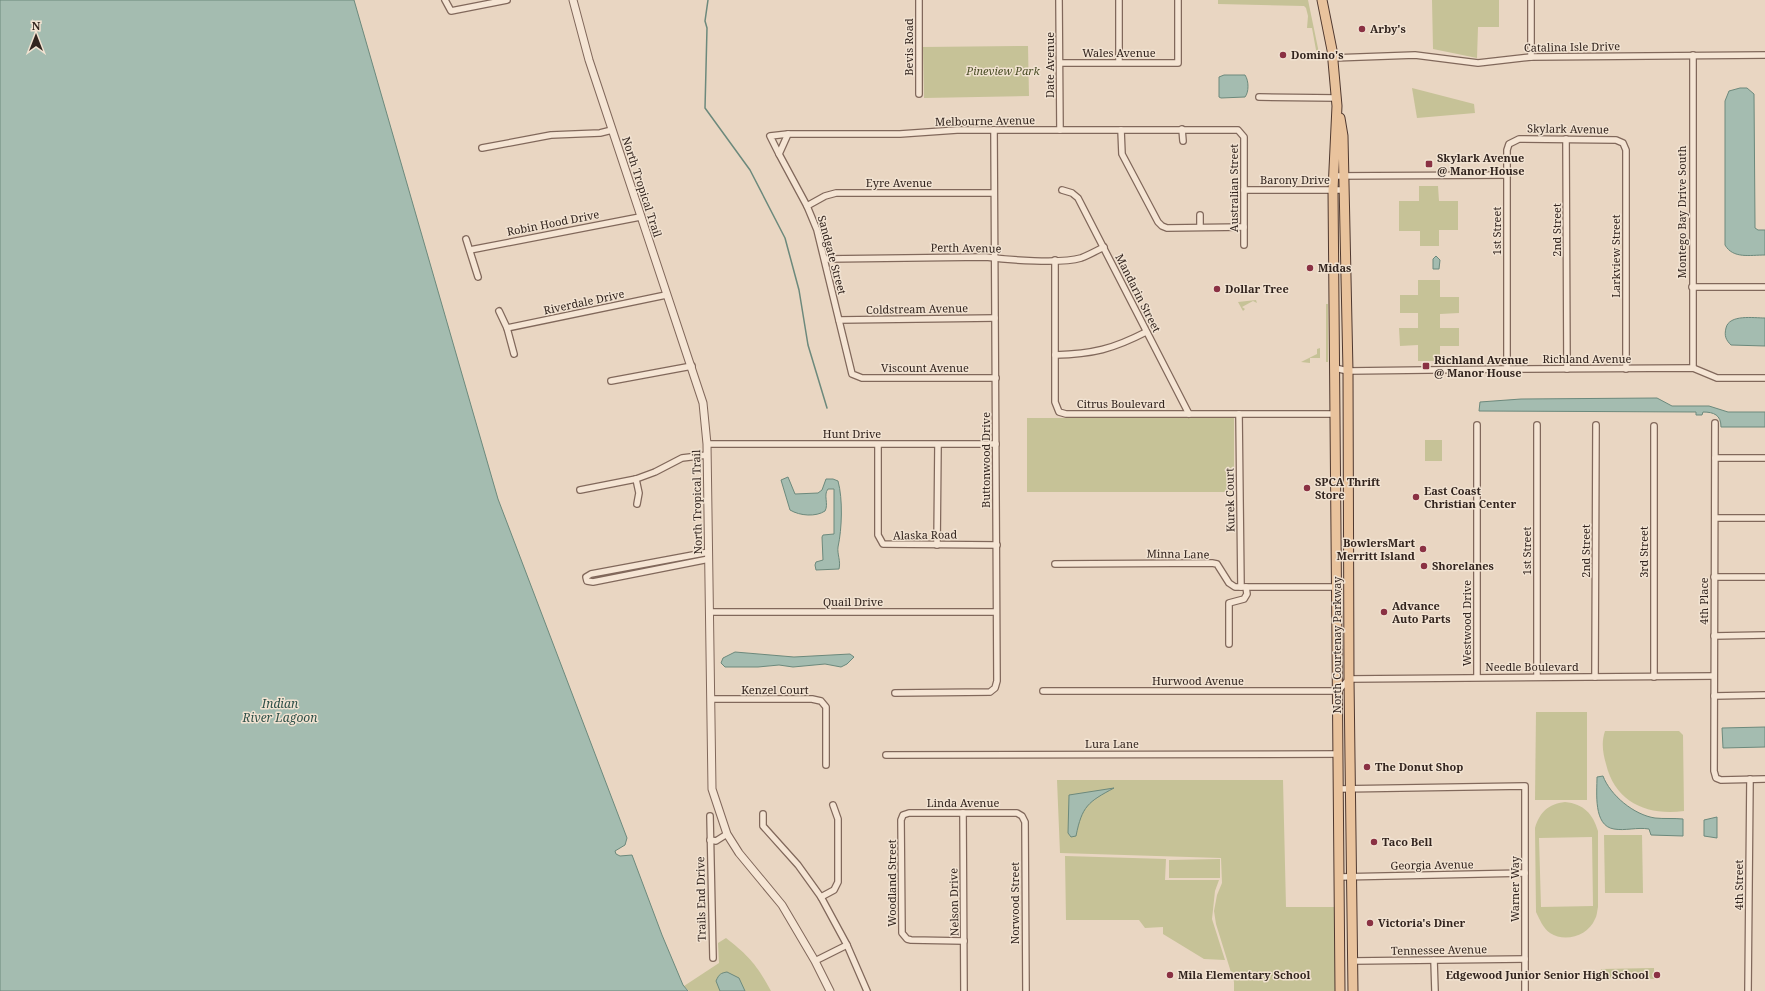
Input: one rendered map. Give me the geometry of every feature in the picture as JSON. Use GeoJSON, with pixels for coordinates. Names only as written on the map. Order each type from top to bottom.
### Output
{"type":"FeatureCollection","features":[{"type":"Feature","properties":{"kind":"main road","name":"North Courtenay Parkway"},"geometry":{"type":"LineString","coordinates":[[1322,0],[1333,58],[1337,102],[1343,136],[1345,175],[1353,991]]}},
{"type":"Feature","properties":{"kind":"main road","name":"North Courtenay Parkway"},"geometry":{"type":"LineString","coordinates":[[1337,102],[1333,190],[1340,991]]}},
{"type":"Feature","properties":{"kind":"street"},"geometry":{"type":"LineString","coordinates":[[445,0],[451,11],[507,0]]}},
{"type":"Feature","properties":{"kind":"street","name":"North Tropical Trail"},"geometry":{"type":"LineString","coordinates":[[573,0],[589,60],[666,295],[692,366],[703,403],[707,444],[712,789],[728,834],[739,853],[782,905],[815,961],[830,991]]}},
{"type":"Feature","properties":{"kind":"street","name":"Bevis Road"},"geometry":{"type":"LineString","coordinates":[[919,0],[919,94]]}},
{"type":"Feature","properties":{"kind":"street","name":"Date Avenue"},"geometry":{"type":"LineString","coordinates":[[1059,0],[1060,130]]}},
{"type":"Feature","properties":{"kind":"street"},"geometry":{"type":"LineString","coordinates":[[1119,0],[1119,62]]}},
{"type":"Feature","properties":{"kind":"street","name":"Wales Avenue"},"geometry":{"type":"LineString","coordinates":[[1060,63],[1178,63],[1178,0]]}},
{"type":"Feature","properties":{"kind":"street"},"geometry":{"type":"LineString","coordinates":[[1531,0],[1531,57]]}},
{"type":"Feature","properties":{"kind":"street","name":"Catalina Isle Drive"},"geometry":{"type":"LineString","coordinates":[[1333,58],[1415,55],[1478,63],[1531,57],[1765,55]]}},
{"type":"Feature","properties":{"kind":"street","name":"Montego Bay Drive South"},"geometry":{"type":"LineString","coordinates":[[1692,55],[1693,368]]}},
{"type":"Feature","properties":{"kind":"street"},"geometry":{"type":"LineString","coordinates":[[1259,97],[1337,102]]}},
{"type":"Feature","properties":{"kind":"street"},"geometry":{"type":"LineString","coordinates":[[1182,129],[1182,141]]}},
{"type":"Feature","properties":{"kind":"street","name":"Melbourne Avenue"},"geometry":{"type":"LineString","coordinates":[[779,154],[770,136],[788,134],[900,134],[957,130],[1234,129],[1240,131]]}},
{"type":"Feature","properties":{"kind":"street"},"geometry":{"type":"LineString","coordinates":[[482,148],[551,135],[600,133],[612,130]]}},
{"type":"Feature","properties":{"kind":"street","name":"Buttonwood Drive"},"geometry":{"type":"LineString","coordinates":[[895,693],[990,692],[995,688],[997,680],[994,130]]}},
{"type":"Feature","properties":{"kind":"street"},"geometry":{"type":"LineString","coordinates":[[1121,130],[1122,154],[1158,222],[1162,226],[1167,228],[1244,227]]}},
{"type":"Feature","properties":{"kind":"street","name":"Australian Street"},"geometry":{"type":"LineString","coordinates":[[1240,131],[1244,137],[1244,245]]}},
{"type":"Feature","properties":{"kind":"street"},"geometry":{"type":"LineString","coordinates":[[779,154],[782,144],[788,134]]}},
{"type":"Feature","properties":{"kind":"street","name":"Skylark Avenue"},"geometry":{"type":"LineString","coordinates":[[1512,142],[1519,139],[1566,139],[1616,140],[1623,143]]}},
{"type":"Feature","properties":{"kind":"street","name":"2nd Street"},"geometry":{"type":"LineString","coordinates":[[1566,139],[1567,369]]}},
{"type":"Feature","properties":{"kind":"street","name":"1st Street"},"geometry":{"type":"LineString","coordinates":[[1507,369],[1507,147],[1512,142]]}},
{"type":"Feature","properties":{"kind":"street","name":"Larkview Street"},"geometry":{"type":"LineString","coordinates":[[1623,143],[1626,150],[1626,369]]}},
{"type":"Feature","properties":{"kind":"street","name":"Sandgate Street"},"geometry":{"type":"LineString","coordinates":[[779,154],[808,206],[817,230],[851,370],[855,376]]}},
{"type":"Feature","properties":{"kind":"street"},"geometry":{"type":"LineString","coordinates":[[1333,176],[1507,175]]}},
{"type":"Feature","properties":{"kind":"street","name":"Mandarin Street"},"geometry":{"type":"LineString","coordinates":[[1062,190],[1072,193],[1078,198],[1189,414]]}},
{"type":"Feature","properties":{"kind":"street","name":"Barony Drive"},"geometry":{"type":"LineString","coordinates":[[1244,190],[1345,190]]}},
{"type":"Feature","properties":{"kind":"street","name":"Eyre Avenue"},"geometry":{"type":"LineString","coordinates":[[808,206],[826,196],[836,194],[994,193]]}},
{"type":"Feature","properties":{"kind":"street"},"geometry":{"type":"LineString","coordinates":[[1200,215],[1200,227]]}},
{"type":"Feature","properties":{"kind":"street","name":"Robin Hood Drive"},"geometry":{"type":"LineString","coordinates":[[470,250],[640,217]]}},
{"type":"Feature","properties":{"kind":"street"},"geometry":{"type":"LineString","coordinates":[[466,239],[478,277]]}},
{"type":"Feature","properties":{"kind":"street","name":"Perth Avenue"},"geometry":{"type":"LineString","coordinates":[[825,258],[995,258],[1055,260],[1082,258],[1104,247]]}},
{"type":"Feature","properties":{"kind":"street","name":"Citrus Boulevard"},"geometry":{"type":"LineString","coordinates":[[1055,260],[1055,402],[1059,412],[1062,414],[1336,414]]}},
{"type":"Feature","properties":{"kind":"street"},"geometry":{"type":"LineString","coordinates":[[1692,286],[1765,286]]}},
{"type":"Feature","properties":{"kind":"street","name":"Riverdale Drive"},"geometry":{"type":"LineString","coordinates":[[507,328],[666,295]]}},
{"type":"Feature","properties":{"kind":"street"},"geometry":{"type":"LineString","coordinates":[[499,311],[507,328],[514,354]]}},
{"type":"Feature","properties":{"kind":"street","name":"Coldstream Avenue"},"geometry":{"type":"LineString","coordinates":[[839,320],[995,318]]}},
{"type":"Feature","properties":{"kind":"street"},"geometry":{"type":"LineString","coordinates":[[1055,355],[1087,354],[1103,350],[1117,346],[1146,332]]}},
{"type":"Feature","properties":{"kind":"street"},"geometry":{"type":"LineString","coordinates":[[611,381],[692,366]]}},
{"type":"Feature","properties":{"kind":"street","name":"Richland Avenue"},"geometry":{"type":"LineString","coordinates":[[1335,368],[1348,371],[1693,368],[1717,378],[1765,378]]}},
{"type":"Feature","properties":{"kind":"street","name":"Viscount Avenue"},"geometry":{"type":"LineString","coordinates":[[855,376],[862,378],[996,378]]}},
{"type":"Feature","properties":{"kind":"street","name":"Kurek Court"},"geometry":{"type":"LineString","coordinates":[[1239,414],[1244,587]]}},
{"type":"Feature","properties":{"kind":"street","name":"4th Place"},"geometry":{"type":"LineString","coordinates":[[1715,423],[1714,770],[1716,778],[1721,780],[1750,779]]}},
{"type":"Feature","properties":{"kind":"street","name":"Westwood Drive"},"geometry":{"type":"LineString","coordinates":[[1477,425],[1477,677]]}},
{"type":"Feature","properties":{"kind":"street","name":"1st Street"},"geometry":{"type":"LineString","coordinates":[[1537,425],[1537,677]]}},
{"type":"Feature","properties":{"kind":"street","name":"2nd Street"},"geometry":{"type":"LineString","coordinates":[[1596,425],[1596,677]]}},
{"type":"Feature","properties":{"kind":"street","name":"3rd Street"},"geometry":{"type":"LineString","coordinates":[[1654,426],[1654,677]]}},
{"type":"Feature","properties":{"kind":"street","name":"Hunt Drive"},"geometry":{"type":"LineString","coordinates":[[707,444],[996,444]]}},
{"type":"Feature","properties":{"kind":"street","name":"Alaska Road"},"geometry":{"type":"LineString","coordinates":[[878,444],[880,540],[883,544],[997,545]]}},
{"type":"Feature","properties":{"kind":"street"},"geometry":{"type":"LineString","coordinates":[[937,544],[938,445]]}},
{"type":"Feature","properties":{"kind":"street"},"geometry":{"type":"LineString","coordinates":[[580,490],[636,479],[655,472],[678,460],[707,456]]}},
{"type":"Feature","properties":{"kind":"street"},"geometry":{"type":"LineString","coordinates":[[1715,458],[1765,458]]}},
{"type":"Feature","properties":{"kind":"street"},"geometry":{"type":"LineString","coordinates":[[636,479],[639,493],[637,504]]}},
{"type":"Feature","properties":{"kind":"street"},"geometry":{"type":"LineString","coordinates":[[1715,518],[1765,518]]}},
{"type":"Feature","properties":{"kind":"street"},"geometry":{"type":"LineString","coordinates":[[709,556],[593,582],[587,581],[586,577],[591,574],[645,564],[709,556]]}},
{"type":"Feature","properties":{"kind":"street","name":"Minna Lane"},"geometry":{"type":"LineString","coordinates":[[1055,564],[1212,563],[1217,564],[1229,583],[1235,587],[1244,587]]}},
{"type":"Feature","properties":{"kind":"street"},"geometry":{"type":"LineString","coordinates":[[645,564],[647,571]]}},
{"type":"Feature","properties":{"kind":"street"},"geometry":{"type":"LineString","coordinates":[[1714,577],[1765,577]]}},
{"type":"Feature","properties":{"kind":"street"},"geometry":{"type":"LineString","coordinates":[[1229,644],[1229,603],[1244,599],[1246,594],[1244,587],[1337,587]]}},
{"type":"Feature","properties":{"kind":"street","name":"Quail Drive"},"geometry":{"type":"LineString","coordinates":[[710,612],[996,612]]}},
{"type":"Feature","properties":{"kind":"street"},"geometry":{"type":"LineString","coordinates":[[1714,636],[1765,636]]}},
{"type":"Feature","properties":{"kind":"street","name":"Needle Boulevard"},"geometry":{"type":"LineString","coordinates":[[1349,679],[1714,676]]}},
{"type":"Feature","properties":{"kind":"street"},"geometry":{"type":"LineString","coordinates":[[1338,691],[1349,679]]}},
{"type":"Feature","properties":{"kind":"street","name":"Hurwood Avenue"},"geometry":{"type":"LineString","coordinates":[[1043,690],[1338,691]]}},
{"type":"Feature","properties":{"kind":"street"},"geometry":{"type":"LineString","coordinates":[[1714,696],[1765,695]]}},
{"type":"Feature","properties":{"kind":"street","name":"Kenzel Court"},"geometry":{"type":"LineString","coordinates":[[711,699],[812,699],[821,701],[826,707],[826,765]]}},
{"type":"Feature","properties":{"kind":"street","name":"Lura Lane"},"geometry":{"type":"LineString","coordinates":[[886,755],[1338,754]]}},
{"type":"Feature","properties":{"kind":"street"},"geometry":{"type":"LineString","coordinates":[[1750,779],[1765,779]]}},
{"type":"Feature","properties":{"kind":"street","name":"4th Street"},"geometry":{"type":"LineString","coordinates":[[1748,991],[1750,779]]}},
{"type":"Feature","properties":{"kind":"street","name":"Warner Way"},"geometry":{"type":"LineString","coordinates":[[1351,789],[1525,786],[1525,991]]}},
{"type":"Feature","properties":{"kind":"street"},"geometry":{"type":"LineString","coordinates":[[1339,789],[1351,789]]}},
{"type":"Feature","properties":{"kind":"street"},"geometry":{"type":"LineString","coordinates":[[822,897],[834,890],[838,882],[838,819],[833,805]]}},
{"type":"Feature","properties":{"kind":"street","name":"Linda Avenue"},"geometry":{"type":"LineString","coordinates":[[903,815],[909,813],[1017,813],[1022,816]]}},
{"type":"Feature","properties":{"kind":"street","name":"Nelson Drive"},"geometry":{"type":"LineString","coordinates":[[963,813],[964,991]]}},
{"type":"Feature","properties":{"kind":"street"},"geometry":{"type":"LineString","coordinates":[[763,814],[763,826],[798,865],[822,897],[847,945],[867,991]]}},
{"type":"Feature","properties":{"kind":"street","name":"Woodland Street"},"geometry":{"type":"LineString","coordinates":[[903,815],[901,820],[902,932],[907,939],[911,940],[964,941]]}},
{"type":"Feature","properties":{"kind":"street","name":"Trails End Drive"},"geometry":{"type":"LineString","coordinates":[[710,816],[713,958]]}},
{"type":"Feature","properties":{"kind":"street","name":"Norwood Street"},"geometry":{"type":"LineString","coordinates":[[1022,816],[1025,822],[1026,991]]}},
{"type":"Feature","properties":{"kind":"street","name":"Trails End Drive"},"geometry":{"type":"LineString","coordinates":[[710,840],[716,841],[728,834]]}},
{"type":"Feature","properties":{"kind":"street","name":"Georgia Avenue"},"geometry":{"type":"LineString","coordinates":[[1339,876],[1526,873]]}},
{"type":"Feature","properties":{"kind":"street"},"geometry":{"type":"LineString","coordinates":[[815,961],[847,945]]}},
{"type":"Feature","properties":{"kind":"street","name":"Tennessee Avenue"},"geometry":{"type":"LineString","coordinates":[[1353,961],[1526,959]]}},
{"type":"Feature","properties":{"kind":"street"},"geometry":{"type":"LineString","coordinates":[[1434,960],[1435,991]]}},
{"type":"Feature","properties":{"kind":"green space"},"geometry":{"type":"Polygon","coordinates":[[[1218,0],[1308,0],[1319,53],[1316,50],[1312,28],[1307,28],[1308,16],[1304,6],[1218,4],[1218,0]]]}},
{"type":"Feature","properties":{"kind":"green space"},"geometry":{"type":"Polygon","coordinates":[[[1432,0],[1499,0],[1499,27],[1478,27],[1477,58],[1433,49],[1432,0]]]}},
{"type":"Feature","properties":{"kind":"green space","name":"Pineview Park"},"geometry":{"type":"Polygon","coordinates":[[[1028,46],[1029,96],[924,98],[923,47],[1028,46]]]}},
{"type":"Feature","properties":{"kind":"green space"},"geometry":{"type":"Polygon","coordinates":[[[1412,88],[1474,104],[1475,113],[1417,118],[1412,88]]]}},
{"type":"Feature","properties":{"kind":"green space"},"geometry":{"type":"Polygon","coordinates":[[[1419,186],[1438,186],[1439,201],[1458,201],[1458,230],[1439,230],[1439,246],[1420,246],[1420,231],[1399,231],[1399,201],[1419,201],[1419,186]]]}},
{"type":"Feature","properties":{"kind":"green space"},"geometry":{"type":"Polygon","coordinates":[[[1418,280],[1440,280],[1440,297],[1459,297],[1459,313],[1440,314],[1440,328],[1459,328],[1459,346],[1440,346],[1440,361],[1418,361],[1418,345],[1400,346],[1399,328],[1418,328],[1418,313],[1400,313],[1400,295],[1418,295],[1418,280]]]}},
{"type":"Feature","properties":{"kind":"green space"},"geometry":{"type":"Polygon","coordinates":[[[1256,300],[1257,303],[1253,301],[1242,307],[1245,309],[1243,311],[1238,302],[1256,300]]]}},
{"type":"Feature","properties":{"kind":"green space"},"geometry":{"type":"Polygon","coordinates":[[[1326,304],[1328,304],[1328,362],[1326,362],[1326,304]]]}},
{"type":"Feature","properties":{"kind":"green space"},"geometry":{"type":"Polygon","coordinates":[[[1320,348],[1320,358],[1310,358],[1310,363],[1301,362],[1317,354],[1317,349],[1320,348]]]}},
{"type":"Feature","properties":{"kind":"green space"},"geometry":{"type":"Polygon","coordinates":[[[1027,418],[1234,418],[1234,492],[1027,492],[1027,418]]]}},
{"type":"Feature","properties":{"kind":"green space"},"geometry":{"type":"Polygon","coordinates":[[[1425,440],[1442,440],[1442,461],[1425,461],[1425,440]]]}},
{"type":"Feature","properties":{"kind":"green space"},"geometry":{"type":"Polygon","coordinates":[[[1536,712],[1587,712],[1587,800],[1535,800],[1536,712]]]}},
{"type":"Feature","properties":{"kind":"green space"},"geometry":{"type":"Polygon","coordinates":[[[1605,731],[1679,731],[1683,735],[1684,811],[1657,811],[1634,804],[1625,797],[1610,777],[1606,764],[1603,748],[1605,731]]]}},
{"type":"Feature","properties":{"kind":"green space"},"geometry":{"type":"Polygon","coordinates":[[[1057,780],[1283,780],[1286,907],[1340,907],[1340,991],[1234,991],[1234,982],[1216,924],[1214,911],[1217,895],[1222,883],[1221,858],[1060,853],[1057,780]]]}},
{"type":"Feature","properties":{"kind":"green space"},"geometry":{"type":"Polygon","coordinates":[[[1559,803],[1572,803],[1587,811],[1598,831],[1598,907],[1596,916],[1592,925],[1582,934],[1569,937],[1556,936],[1550,933],[1536,912],[1535,828],[1542,813],[1549,807],[1559,803]],[[1592,837],[1539,838],[1541,907],[1593,906],[1592,837]]]}},
{"type":"Feature","properties":{"kind":"green space"},"geometry":{"type":"Polygon","coordinates":[[[1604,835],[1642,835],[1643,893],[1605,893],[1604,835]]]}},
{"type":"Feature","properties":{"kind":"green space"},"geometry":{"type":"Polygon","coordinates":[[[1065,856],[1166,859],[1165,880],[1219,880],[1215,891],[1212,919],[1225,960],[1204,959],[1163,934],[1163,927],[1145,928],[1139,920],[1066,920],[1065,856]]]}},
{"type":"Feature","properties":{"kind":"green space"},"geometry":{"type":"Polygon","coordinates":[[[1220,859],[1220,878],[1169,878],[1169,860],[1220,859]]]}},
{"type":"Feature","properties":{"kind":"green space"},"geometry":{"type":"Polygon","coordinates":[[[726,938],[741,950],[752,962],[771,991],[689,991],[684,986],[719,963],[718,943],[726,938]]]}},
{"type":"Feature","properties":{"kind":"green space"},"geometry":{"type":"Polygon","coordinates":[[[1654,968],[1654,979],[1601,979],[1601,969],[1654,968]]]}},
{"type":"Feature","properties":{"kind":"water","name":"Indian River Lagoon"},"geometry":{"type":"Polygon","coordinates":[[[0,0],[354,0],[498,499],[627,838],[625,845],[615,851],[616,854],[620,856],[632,855],[662,935],[683,985],[688,991],[0,991],[0,0]]]}},
{"type":"Feature","properties":{"kind":"water"},"geometry":{"type":"Polygon","coordinates":[[[1224,75],[1245,75],[1248,86],[1245,97],[1219,97],[1219,77],[1224,75]]]}},
{"type":"Feature","properties":{"kind":"water"},"geometry":{"type":"Polygon","coordinates":[[[1747,88],[1754,94],[1755,228],[1758,230],[1765,230],[1765,255],[1748,256],[1737,254],[1728,249],[1725,245],[1725,101],[1729,91],[1747,88]]]}},
{"type":"Feature","properties":{"kind":"water"},"geometry":{"type":"Polygon","coordinates":[[[1436,256],[1440,260],[1439,269],[1433,269],[1433,259],[1436,256]]]}},
{"type":"Feature","properties":{"kind":"water"},"geometry":{"type":"Polygon","coordinates":[[[1749,317],[1765,318],[1765,346],[1731,345],[1727,340],[1725,336],[1726,328],[1732,321],[1749,317]]]}},
{"type":"Feature","properties":{"kind":"water"},"geometry":{"type":"Polygon","coordinates":[[[1657,398],[1672,406],[1709,406],[1728,412],[1765,412],[1765,427],[1721,427],[1718,417],[1707,412],[1703,412],[1702,415],[1696,415],[1696,412],[1479,411],[1480,402],[1521,399],[1657,398]]]}},
{"type":"Feature","properties":{"kind":"water"},"geometry":{"type":"Polygon","coordinates":[[[788,477],[795,494],[818,493],[822,490],[826,479],[838,481],[841,496],[838,550],[840,563],[839,569],[816,570],[815,565],[816,562],[823,560],[823,535],[834,534],[834,489],[828,489],[827,491],[825,511],[813,515],[798,514],[790,510],[781,480],[788,477]]]}},
{"type":"Feature","properties":{"kind":"water"},"geometry":{"type":"Polygon","coordinates":[[[735,652],[794,657],[850,654],[854,657],[847,664],[841,667],[825,664],[793,667],[779,665],[758,667],[725,667],[721,663],[723,658],[735,652]]]}},
{"type":"Feature","properties":{"kind":"water"},"geometry":{"type":"Polygon","coordinates":[[[1765,727],[1765,747],[1723,748],[1722,728],[1765,727]]]}},
{"type":"Feature","properties":{"kind":"water"},"geometry":{"type":"Polygon","coordinates":[[[1603,776],[1606,783],[1617,797],[1639,813],[1655,818],[1683,819],[1683,836],[1651,835],[1649,829],[1614,829],[1607,827],[1602,822],[1599,815],[1597,799],[1597,777],[1603,776]]]}},
{"type":"Feature","properties":{"kind":"water"},"geometry":{"type":"Polygon","coordinates":[[[1114,788],[1092,801],[1084,811],[1076,836],[1071,837],[1068,833],[1069,795],[1114,788]]]}},
{"type":"Feature","properties":{"kind":"water"},"geometry":{"type":"Polygon","coordinates":[[[1717,817],[1717,838],[1704,836],[1704,820],[1717,817]]]}},
{"type":"Feature","properties":{"kind":"water"},"geometry":{"type":"Polygon","coordinates":[[[727,972],[739,978],[745,991],[720,991],[716,981],[720,974],[727,972]]]}},
{"type":"Feature","properties":{"kind":"waterway"},"geometry":{"type":"LineString","coordinates":[[708,0],[705,21],[707,28],[705,108],[750,170],[785,238],[799,290],[808,345],[827,408]]}},
{"type":"Feature","properties":{"kind":"place","name":"Arby's"},"geometry":{"type":"Point","coordinates":[1362,29]}},
{"type":"Feature","properties":{"kind":"place","name":"Domino's"},"geometry":{"type":"Point","coordinates":[1283,55]}},
{"type":"Feature","properties":{"kind":"place","name":"Skylark Avenue @ Manor House"},"geometry":{"type":"Point","coordinates":[1429,164]}},
{"type":"Feature","properties":{"kind":"place","name":"Midas"},"geometry":{"type":"Point","coordinates":[1310,268]}},
{"type":"Feature","properties":{"kind":"place","name":"Dollar Tree"},"geometry":{"type":"Point","coordinates":[1217,289]}},
{"type":"Feature","properties":{"kind":"place","name":"Richland Avenue @ Manor House"},"geometry":{"type":"Point","coordinates":[1426,366]}},
{"type":"Feature","properties":{"kind":"place","name":"SPCA Thrift Store"},"geometry":{"type":"Point","coordinates":[1307,488]}},
{"type":"Feature","properties":{"kind":"place","name":"East Coast Christian Center"},"geometry":{"type":"Point","coordinates":[1416,497]}},
{"type":"Feature","properties":{"kind":"place","name":"BowlersMart Merritt Island"},"geometry":{"type":"Point","coordinates":[1423,549]}},
{"type":"Feature","properties":{"kind":"place","name":"Shorelanes"},"geometry":{"type":"Point","coordinates":[1424,566]}},
{"type":"Feature","properties":{"kind":"place","name":"Advance Auto Parts"},"geometry":{"type":"Point","coordinates":[1384,612]}},
{"type":"Feature","properties":{"kind":"place","name":"The Donut Shop"},"geometry":{"type":"Point","coordinates":[1367,767]}},
{"type":"Feature","properties":{"kind":"place","name":"Taco Bell"},"geometry":{"type":"Point","coordinates":[1374,842]}},
{"type":"Feature","properties":{"kind":"place","name":"Victoria's Diner"},"geometry":{"type":"Point","coordinates":[1370,923]}},
{"type":"Feature","properties":{"kind":"place","name":"Mila Elementary School"},"geometry":{"type":"Point","coordinates":[1170,975]}},
{"type":"Feature","properties":{"kind":"place","name":"Edgewood Junior Senior High School"},"geometry":{"type":"Point","coordinates":[1657,975]}}]}
